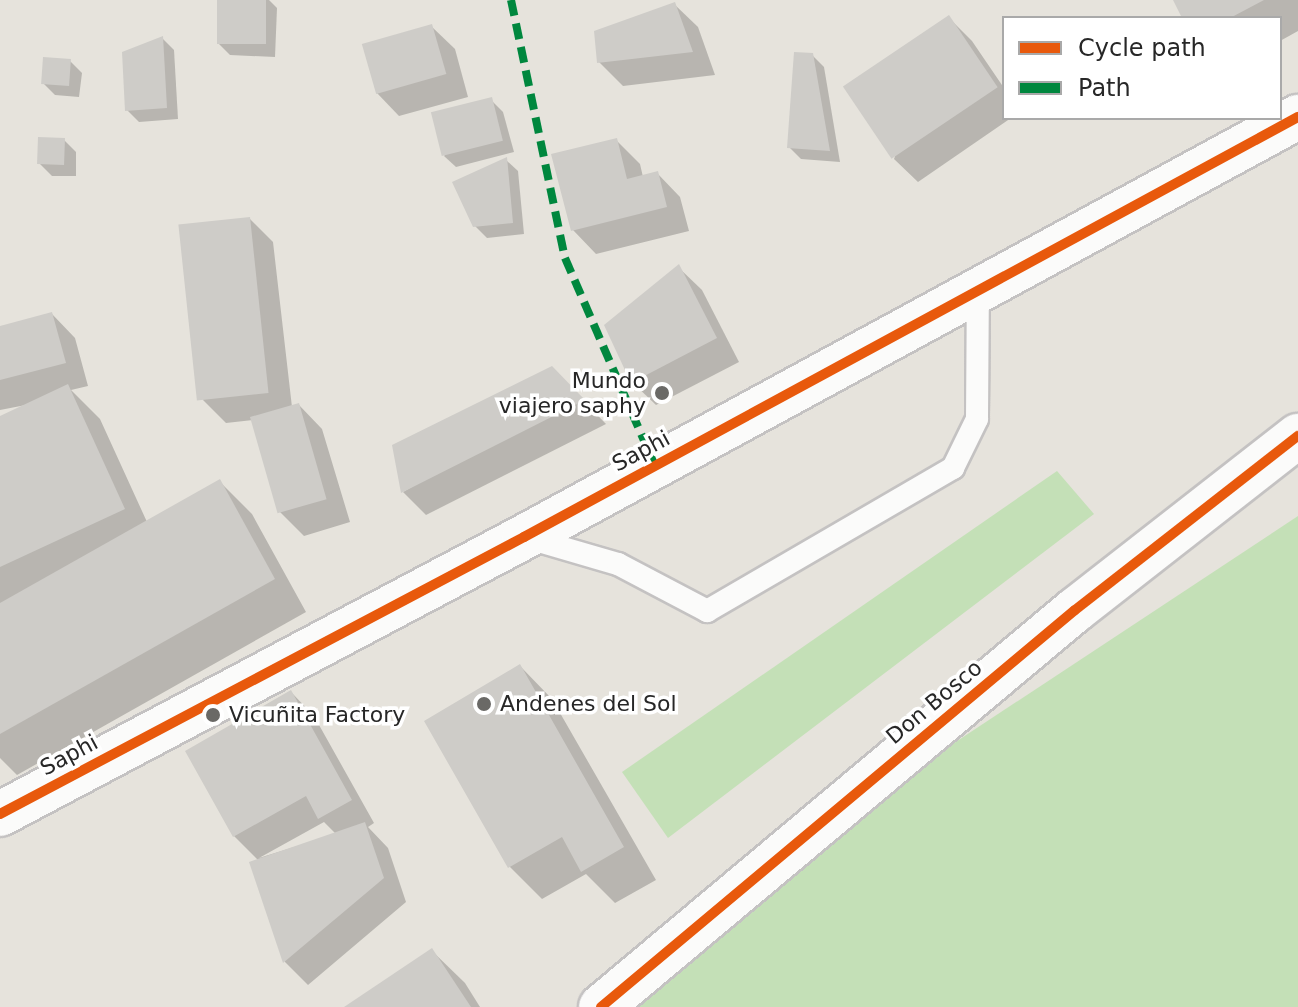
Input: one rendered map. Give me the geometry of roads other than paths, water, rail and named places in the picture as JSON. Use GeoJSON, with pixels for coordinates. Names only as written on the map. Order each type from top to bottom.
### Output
{"type":"FeatureCollection","features":[{"type":"Feature","properties":{"kind":"street","name":"Saphi"},"geometry":{"type":"LineString","coordinates":[[0,814],[524,537],[1298,117]]}},
{"type":"Feature","properties":{"kind":"street","name":"Don Bosco"},"geometry":{"type":"LineString","coordinates":[[601,1007],[1075,610],[1298,436]]}},
{"type":"Feature","properties":{"kind":"lane"},"geometry":{"type":"LineString","coordinates":[[524,537],[618,564],[707,611],[953,468],[977,419],[978,291]]}},
{"type":"Feature","properties":{"kind":"place","name":"Mundo viajero saphy"},"geometry":{"type":"Point","coordinates":[662,393]}},
{"type":"Feature","properties":{"kind":"place","name":"Andenes del Sol"},"geometry":{"type":"Point","coordinates":[484,704]}},
{"type":"Feature","properties":{"kind":"place","name":"Vicuñita Factory"},"geometry":{"type":"Point","coordinates":[213,715]}}]}
